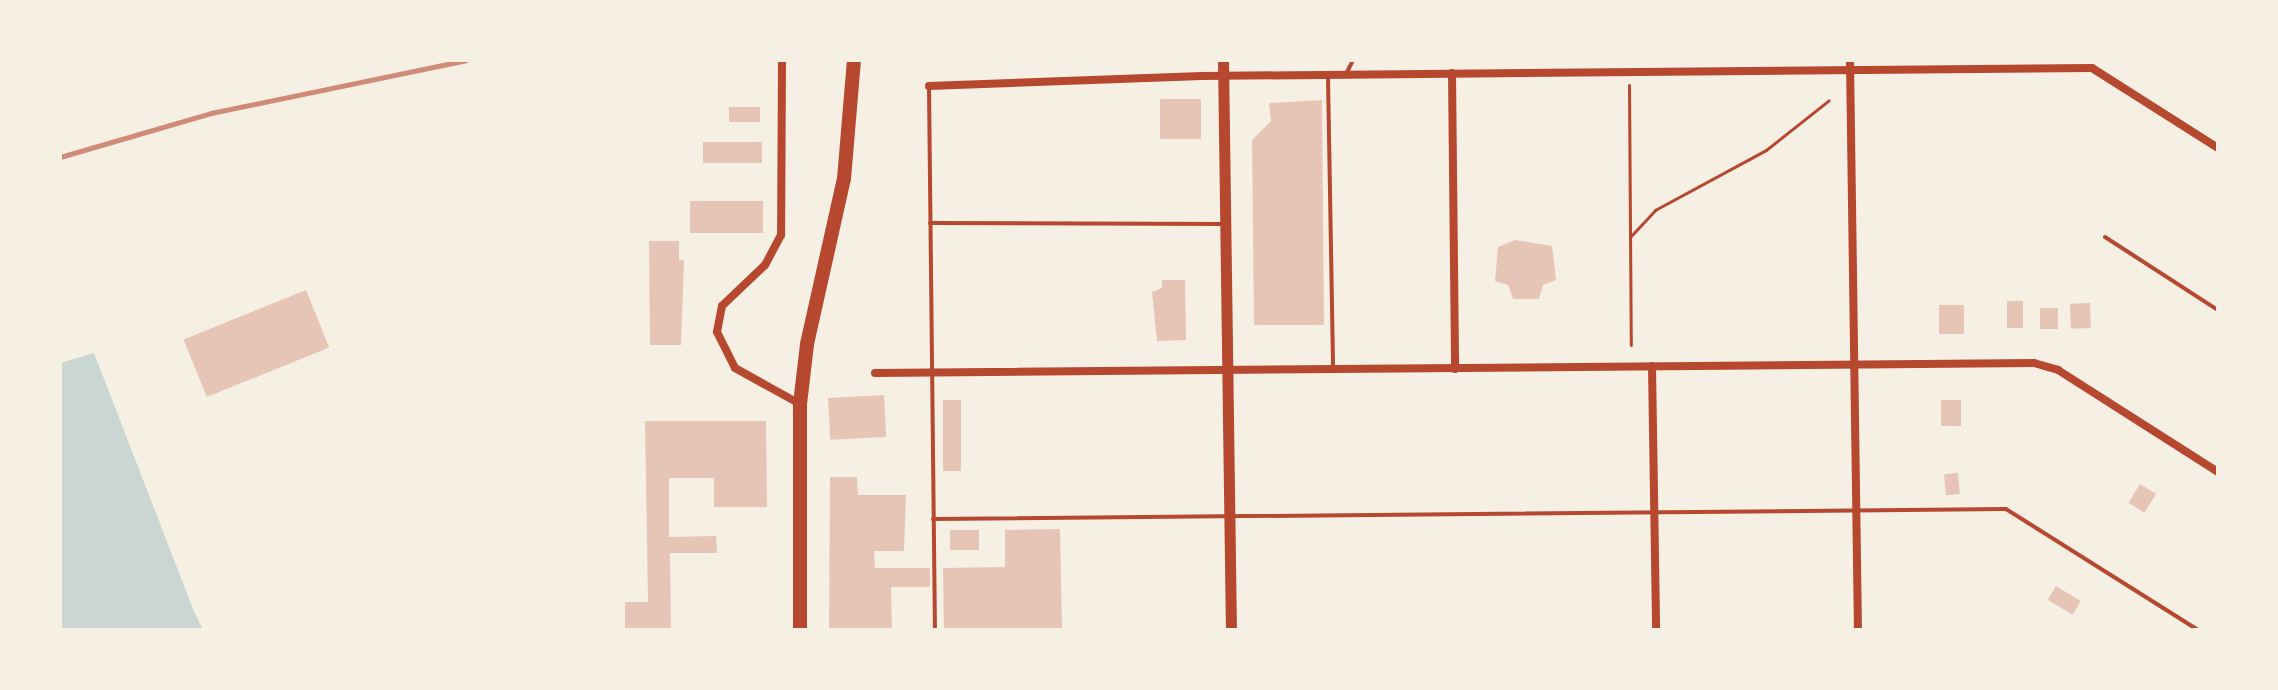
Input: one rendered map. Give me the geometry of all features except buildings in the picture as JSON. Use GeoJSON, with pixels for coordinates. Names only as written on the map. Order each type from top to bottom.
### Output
{"type":"FeatureCollection","features":[{"type":"Feature","properties":{"kind":"main road"},"geometry":{"type":"LineString","coordinates":[[800,630],[800,404],[807,344],[844,179],[854,60]]}},
{"type":"Feature","properties":{"kind":"street"},"geometry":{"type":"LineString","coordinates":[[782,60],[781,235],[765,265],[722,306],[717,332],[735,368],[800,404]]}},
{"type":"Feature","properties":{"kind":"street"},"geometry":{"type":"LineString","coordinates":[[1223,60],[1231,630]]}},
{"type":"Feature","properties":{"kind":"street"},"geometry":{"type":"LineString","coordinates":[[929,86],[1223,76],[1629,72],[1850,64],[2092,68],[2218,148]]}},
{"type":"Feature","properties":{"kind":"street"},"geometry":{"type":"LineString","coordinates":[[1850,64],[1858,630]]}},
{"type":"Feature","properties":{"kind":"street"},"geometry":{"type":"LineString","coordinates":[[1452,73],[1455,369]]}},
{"type":"Feature","properties":{"kind":"street"},"geometry":{"type":"LineString","coordinates":[[1652,366],[1656,630]]}},
{"type":"Feature","properties":{"kind":"street"},"geometry":{"type":"LineString","coordinates":[[875,373],[2047,366],[2218,472]]}},
{"type":"Feature","properties":{"kind":"lane"},"geometry":{"type":"LineString","coordinates":[[1346,75],[1353,60]]}},
{"type":"Feature","properties":{"kind":"lane"},"geometry":{"type":"LineString","coordinates":[[1328,75],[1333,368]]}},
{"type":"Feature","properties":{"kind":"lane"},"geometry":{"type":"LineString","coordinates":[[929,86],[935,630]]}},
{"type":"Feature","properties":{"kind":"lane"},"geometry":{"type":"LineString","coordinates":[[930,223],[1225,224]]}},
{"type":"Feature","properties":{"kind":"lane"},"geometry":{"type":"LineString","coordinates":[[2105,237],[2218,310]]}},
{"type":"Feature","properties":{"kind":"lane"},"geometry":{"type":"LineString","coordinates":[[933,519],[1230,520],[1654,510],[2014,510],[2198,630]]}},
{"type":"Feature","properties":{"kind":"path"},"geometry":{"type":"LineString","coordinates":[[1629,72],[1631,345]]}},
{"type":"Feature","properties":{"kind":"path"},"geometry":{"type":"LineString","coordinates":[[1630,237],[1655,210],[1766,150],[1829,100]]}},
{"type":"Feature","properties":{"kind":"shaded area"},"geometry":{"type":"Polygon","coordinates":[[[94,353],[203,630],[60,630],[60,363],[94,353]]]}},
{"type":"Feature","properties":{"kind":"railway"},"geometry":{"type":"LineString","coordinates":[[60,157],[211,113],[466,60]]}}]}
